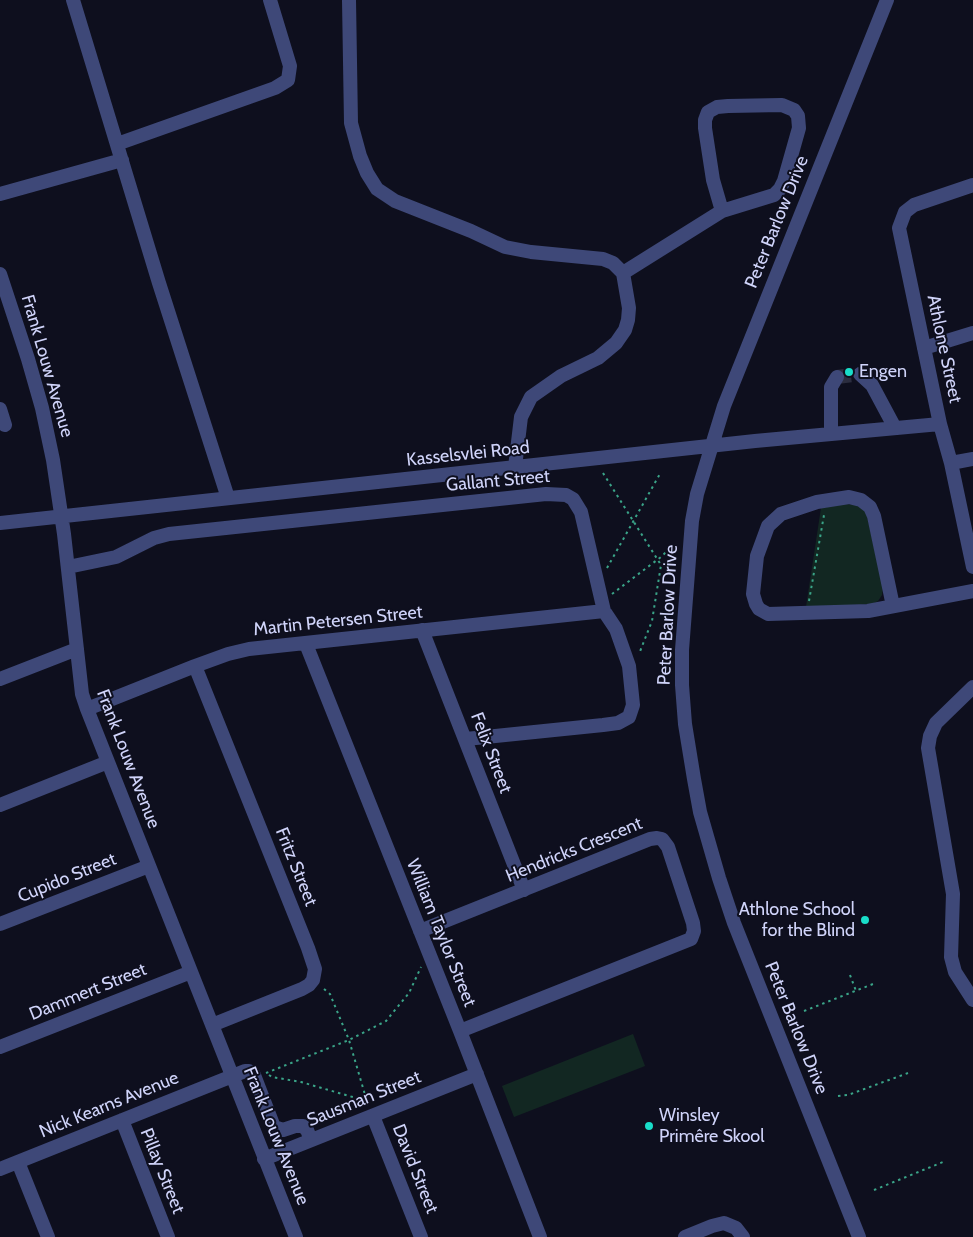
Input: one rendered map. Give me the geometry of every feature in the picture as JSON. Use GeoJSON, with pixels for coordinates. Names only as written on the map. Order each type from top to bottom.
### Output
{"type":"FeatureCollection","features":[{"type":"Feature","properties":{"kind":"street"},"geometry":{"type":"LineString","coordinates":[[73,0],[228,498]]}},
{"type":"Feature","properties":{"kind":"street"},"geometry":{"type":"LineString","coordinates":[[117,144],[275,88],[288,80],[290,66],[270,0]]}},
{"type":"Feature","properties":{"kind":"street"},"geometry":{"type":"LineString","coordinates":[[349,0],[351,123],[360,156],[377,189],[395,201],[471,231],[505,247],[531,252],[603,259],[613,263],[623,273],[629,308],[625,330],[616,343],[598,358],[562,376],[531,398],[521,417],[515,467]]}},
{"type":"Feature","properties":{"kind":"street","name":"Peter Barlow Drive"},"geometry":{"type":"LineString","coordinates":[[859,1237],[734,924],[718,878],[700,812],[685,724],[682,650],[692,521],[697,494],[711,446],[745,349],[887,0]]}},
{"type":"Feature","properties":{"kind":"street"},"geometry":{"type":"LineString","coordinates":[[623,273],[722,211],[763,200],[774,195],[780,188],[798,128],[798,116],[794,110],[782,105],[736,106],[716,107],[708,112],[705,128],[713,180],[722,211]]}},
{"type":"Feature","properties":{"kind":"street"},"geometry":{"type":"LineString","coordinates":[[0,194],[122,160]]}},
{"type":"Feature","properties":{"kind":"street","name":"Athlone Street"},"geometry":{"type":"LineString","coordinates":[[973,185],[914,205],[905,212],[900,222],[900,233],[940,424],[951,463],[973,567]]}},
{"type":"Feature","properties":{"kind":"street","name":"Frank Louw Avenue"},"geometry":{"type":"LineString","coordinates":[[0,274],[28,359],[54,460],[82,694],[148,866],[296,1237]]}},
{"type":"Feature","properties":{"kind":"street"},"geometry":{"type":"LineString","coordinates":[[924,348],[973,333]]}},
{"type":"Feature","properties":{"kind":"street"},"geometry":{"type":"LineString","coordinates":[[860,374],[872,385],[895,428]]}},
{"type":"Feature","properties":{"kind":"street"},"geometry":{"type":"LineString","coordinates":[[831,434],[831,387],[837,377]]}},
{"type":"Feature","properties":{"kind":"street"},"geometry":{"type":"LineString","coordinates":[[0,409],[5,425]]}},
{"type":"Feature","properties":{"kind":"street","name":"Kasselsvlei Road"},"geometry":{"type":"LineString","coordinates":[[0,523],[711,446],[940,424]]}},
{"type":"Feature","properties":{"kind":"street"},"geometry":{"type":"LineString","coordinates":[[951,463],[973,459]]}},
{"type":"Feature","properties":{"kind":"street","name":"Gallant Street"},"geometry":{"type":"LineString","coordinates":[[68,567],[116,557],[154,538],[169,534],[559,493],[573,499],[581,512],[604,611],[616,629],[628,666],[633,705],[628,717],[618,723],[466,739]]}},
{"type":"Feature","properties":{"kind":"street"},"geometry":{"type":"LineString","coordinates":[[893,606],[874,516],[870,507],[861,500],[855,498],[826,500],[789,511],[774,519],[768,526],[757,556],[753,594],[759,609],[768,614],[868,612],[973,591]]}},
{"type":"Feature","properties":{"kind":"street","name":"Martin Petersen Street"},"geometry":{"type":"LineString","coordinates":[[87,709],[195,666],[228,654],[249,649],[604,611]]}},
{"type":"Feature","properties":{"kind":"street","name":"Felix Street"},"geometry":{"type":"LineString","coordinates":[[422,630],[524,890]]}},
{"type":"Feature","properties":{"kind":"street","name":"William Taylor Street"},"geometry":{"type":"LineString","coordinates":[[306,644],[540,1237]]}},
{"type":"Feature","properties":{"kind":"street"},"geometry":{"type":"LineString","coordinates":[[0,679],[77,649]]}},
{"type":"Feature","properties":{"kind":"street","name":"Fritz Street"},"geometry":{"type":"LineString","coordinates":[[195,666],[311,956],[315,969],[313,980]]}},
{"type":"Feature","properties":{"kind":"street"},"geometry":{"type":"LineString","coordinates":[[973,687],[936,723],[930,736],[928,748],[953,894],[951,957],[955,972],[973,1000]]}},
{"type":"Feature","properties":{"kind":"street"},"geometry":{"type":"LineString","coordinates":[[0,805],[108,762]]}},
{"type":"Feature","properties":{"kind":"street","name":"Hendricks Crescent"},"geometry":{"type":"LineString","coordinates":[[420,931],[638,843],[657,838],[666,842],[693,923],[694,936],[688,942],[460,1031]]}},
{"type":"Feature","properties":{"kind":"street","name":"Cupido Street"},"geometry":{"type":"LineString","coordinates":[[0,924],[148,866]]}},
{"type":"Feature","properties":{"kind":"street","name":"Dammert Street"},"geometry":{"type":"LineString","coordinates":[[0,1047],[190,972]]}},
{"type":"Feature","properties":{"kind":"street"},"geometry":{"type":"LineString","coordinates":[[212,1026],[302,989],[313,980]]}},
{"type":"Feature","properties":{"kind":"street"},"geometry":{"type":"LineString","coordinates":[[232,1075],[249,1071],[260,1075],[274,1127],[280,1131],[294,1126],[303,1126],[311,1140]]}},
{"type":"Feature","properties":{"kind":"street","name":"Sausman Street"},"geometry":{"type":"LineString","coordinates":[[264,1159],[477,1074]]}},
{"type":"Feature","properties":{"kind":"street","name":"Nick Kearns Avenue"},"geometry":{"type":"LineString","coordinates":[[0,1169],[232,1075]]}},
{"type":"Feature","properties":{"kind":"street","name":"David Street"},"geometry":{"type":"LineString","coordinates":[[373,1116],[421,1237]]}},
{"type":"Feature","properties":{"kind":"street","name":"Pillay Street"},"geometry":{"type":"LineString","coordinates":[[122,1120],[168,1237]]}},
{"type":"Feature","properties":{"kind":"street"},"geometry":{"type":"LineString","coordinates":[[18,1162],[48,1237]]}},
{"type":"Feature","properties":{"kind":"street"},"geometry":{"type":"LineString","coordinates":[[685,1237],[719,1223],[736,1228],[743,1237]]}},
{"type":"Feature","properties":{"kind":"path"},"geometry":{"type":"LineString","coordinates":[[607,568],[661,472]]}},
{"type":"Feature","properties":{"kind":"path"},"geometry":{"type":"LineString","coordinates":[[603,473],[661,565],[652,621],[637,659]]}},
{"type":"Feature","properties":{"kind":"path"},"geometry":{"type":"LineString","coordinates":[[807,613],[826,500]]}},
{"type":"Feature","properties":{"kind":"path"},"geometry":{"type":"LineString","coordinates":[[608,597],[667,551]]}},
{"type":"Feature","properties":{"kind":"path"},"geometry":{"type":"LineString","coordinates":[[260,1075],[349,1040],[386,1020],[409,993],[422,966],[432,961]]}},
{"type":"Feature","properties":{"kind":"path"},"geometry":{"type":"LineString","coordinates":[[850,975],[856,991]]}},
{"type":"Feature","properties":{"kind":"path"},"geometry":{"type":"LineString","coordinates":[[260,1075],[301,1082],[363,1100],[369,1108],[349,1040],[330,994],[313,980]]}},
{"type":"Feature","properties":{"kind":"path"},"geometry":{"type":"LineString","coordinates":[[804,1011],[872,984]]}},
{"type":"Feature","properties":{"kind":"path"},"geometry":{"type":"LineString","coordinates":[[838,1096],[848,1096],[908,1073]]}},
{"type":"Feature","properties":{"kind":"path"},"geometry":{"type":"LineString","coordinates":[[874,1190],[944,1162]]}},
{"type":"Feature","properties":{"kind":"green space"},"geometry":{"type":"Polygon","coordinates":[[[845,504],[856,505],[866,511],[883,588],[882,595],[878,601],[872,604],[806,607],[821,508],[845,504]]]}},
{"type":"Feature","properties":{"kind":"green space"},"geometry":{"type":"Polygon","coordinates":[[[633,1034],[645,1066],[514,1117],[502,1086],[633,1034]]]}},
{"type":"Feature","properties":{"kind":"tunnel"},"geometry":{"type":"LineString","coordinates":[[837,377],[860,374]]}},
{"type":"Feature","properties":{"kind":"place","name":"Engen"},"geometry":{"type":"Point","coordinates":[849,372]}},
{"type":"Feature","properties":{"kind":"place","name":"Athlone School for the Blind"},"geometry":{"type":"Point","coordinates":[865,920]}},
{"type":"Feature","properties":{"kind":"place","name":"Winsley Primêre Skool"},"geometry":{"type":"Point","coordinates":[649,1126]}}]}
